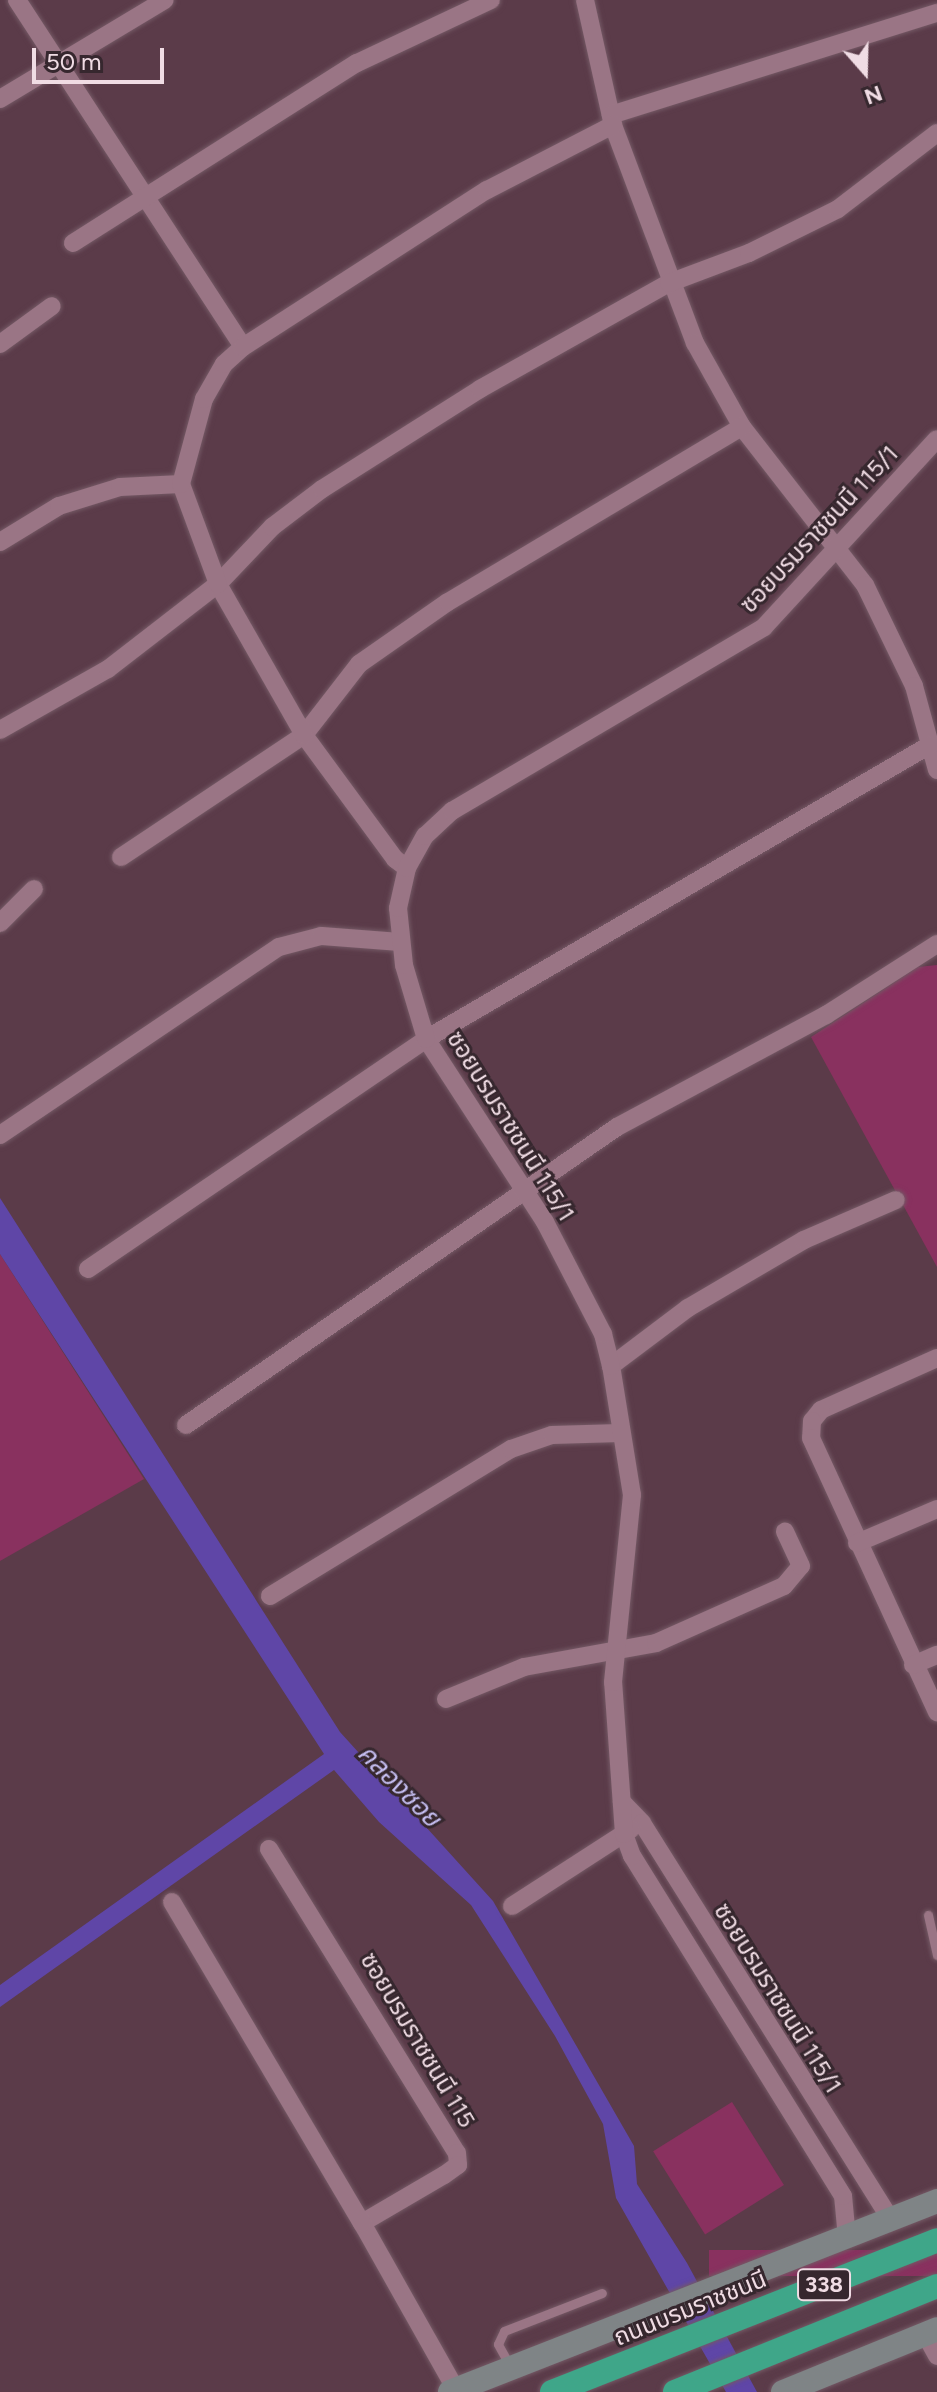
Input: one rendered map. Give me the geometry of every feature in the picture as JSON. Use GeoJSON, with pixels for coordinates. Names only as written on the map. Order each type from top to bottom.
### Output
{"type":"FeatureCollection","features":[{"type":"Feature","properties":{"kind":"highway","name":"ถนนบรมราชชนนี"},"geometry":{"type":"LineString","coordinates":[[552,2392],[937,2240]]}},
{"type":"Feature","properties":{"kind":"highway","name":"338"},"geometry":{"type":"LineString","coordinates":[[682,2389],[937,2286]]}},
{"type":"Feature","properties":{"kind":"main road","name":"338"},"geometry":{"type":"LineString","coordinates":[[453,2391],[668,2311],[937,2201]]}},
{"type":"Feature","properties":{"kind":"main road"},"geometry":{"type":"LineString","coordinates":[[783,2392],[931,2332]]}},
{"type":"Feature","properties":{"kind":"street"},"geometry":{"type":"LineString","coordinates":[[17,0],[243,347]]}},
{"type":"Feature","properties":{"kind":"street"},"geometry":{"type":"LineString","coordinates":[[0,99],[165,0]]}},
{"type":"Feature","properties":{"kind":"street"},"geometry":{"type":"LineString","coordinates":[[73,243],[144,195],[357,63],[491,0]]}},
{"type":"Feature","properties":{"kind":"street"},"geometry":{"type":"LineString","coordinates":[[585,0],[612,120],[669,283],[695,343],[742,427],[837,543],[865,585],[914,686],[937,770]]}},
{"type":"Feature","properties":{"kind":"street"},"geometry":{"type":"LineString","coordinates":[[407,868],[395,859],[304,735],[218,584],[181,484],[204,399],[224,364],[243,347],[487,190],[612,120],[937,13]]}},
{"type":"Feature","properties":{"kind":"street"},"geometry":{"type":"LineString","coordinates":[[0,730],[108,669],[218,584],[272,527],[322,489],[480,389],[669,283],[749,253],[838,209],[937,133]]}},
{"type":"Feature","properties":{"kind":"street"},"geometry":{"type":"LineString","coordinates":[[0,344],[52,306]]}},
{"type":"Feature","properties":{"kind":"street"},"geometry":{"type":"LineString","coordinates":[[121,857],[304,735],[359,664],[448,602],[742,427]]}},
{"type":"Feature","properties":{"kind":"street","name":"ซอยบรมราชชนนี 115/1"},"geometry":{"type":"LineString","coordinates":[[847,2238],[843,2196],[624,1834],[613,1682],[632,1495],[611,1366],[603,1334],[525,1192],[426,1039],[401,942],[398,908],[407,868],[425,836],[452,811],[764,627],[837,543],[937,439]]}},
{"type":"Feature","properties":{"kind":"street"},"geometry":{"type":"LineString","coordinates":[[0,542],[59,506],[95,494],[120,487],[181,484]]}},
{"type":"Feature","properties":{"kind":"street"},"geometry":{"type":"LineString","coordinates":[[88,1269],[426,1039],[930,745]]}},
{"type":"Feature","properties":{"kind":"street"},"geometry":{"type":"LineString","coordinates":[[0,923],[34,889]]}},
{"type":"Feature","properties":{"kind":"street"},"geometry":{"type":"LineString","coordinates":[[0,1135],[279,947],[321,936],[401,942]]}},
{"type":"Feature","properties":{"kind":"street"},"geometry":{"type":"LineString","coordinates":[[186,1425],[617,1127],[826,1015],[937,944]]}},
{"type":"Feature","properties":{"kind":"street"},"geometry":{"type":"LineString","coordinates":[[611,1366],[688,1308],[752,1270],[804,1240],[896,1200]]}},
{"type":"Feature","properties":{"kind":"street"},"geometry":{"type":"LineString","coordinates":[[937,1358],[821,1410],[812,1421],[811,1438],[937,1712]]}},
{"type":"Feature","properties":{"kind":"street"},"geometry":{"type":"LineString","coordinates":[[270,1596],[511,1449],[552,1435],[620,1433]]}},
{"type":"Feature","properties":{"kind":"street"},"geometry":{"type":"LineString","coordinates":[[857,1543],[937,1509]]}},
{"type":"Feature","properties":{"kind":"street"},"geometry":{"type":"LineString","coordinates":[[446,1699],[524,1667],[656,1643],[784,1586],[801,1566],[785,1531]]}},
{"type":"Feature","properties":{"kind":"street"},"geometry":{"type":"LineString","coordinates":[[913,1665],[937,1655]]}},
{"type":"Feature","properties":{"kind":"street","name":"ซอยบรมราชชนนี 115/1"},"geometry":{"type":"LineString","coordinates":[[622,1802],[642,1823],[865,2184],[891,2220]]}},
{"type":"Feature","properties":{"kind":"street"},"geometry":{"type":"LineString","coordinates":[[512,1906],[642,1823]]}},
{"type":"Feature","properties":{"kind":"street","name":"ซอยบรมราชชนนี 115"},"geometry":{"type":"LineString","coordinates":[[269,1849],[457,2153],[458,2165],[362,2223]]}},
{"type":"Feature","properties":{"kind":"street"},"geometry":{"type":"LineString","coordinates":[[172,1902],[362,2223],[453,2391]]}},
{"type":"Feature","properties":{"kind":"street"},"geometry":{"type":"LineString","coordinates":[[677,1926],[697,1913]]}},
{"type":"Feature","properties":{"kind":"street"},"geometry":{"type":"LineString","coordinates":[[747,2038],[767,2025]]}},
{"type":"Feature","properties":{"kind":"street"},"geometry":{"type":"LineString","coordinates":[[843,2196],[865,2184]]}},
{"type":"Feature","properties":{"kind":"street"},"geometry":{"type":"LineString","coordinates":[[931,2332],[937,2356]]}},
{"type":"Feature","properties":{"kind":"lane"},"geometry":{"type":"LineString","coordinates":[[928,1915],[937,1955]]}},
{"type":"Feature","properties":{"kind":"lane"},"geometry":{"type":"LineString","coordinates":[[512,2369],[498,2344],[504,2331],[602,2293]]}},
{"type":"Feature","properties":{"kind":"shaded area"},"geometry":{"type":"Polygon","coordinates":[[[937,965],[937,1267],[811,1037],[918,967],[937,965]]]}},
{"type":"Feature","properties":{"kind":"shaded area"},"geometry":{"type":"Polygon","coordinates":[[[0,1198],[340,1732],[493,1901],[634,2146],[637,2184],[687,2263],[757,2392],[726,2392],[616,2198],[603,2124],[555,2036],[471,1905],[379,1822],[334,1770],[0,2007],[0,1985],[324,1754],[0,1254],[0,1198]]]}},
{"type":"Feature","properties":{"kind":"shaded area"},"geometry":{"type":"Polygon","coordinates":[[[0,1254],[144,1479],[0,1561],[0,1254]]]}},
{"type":"Feature","properties":{"kind":"shaded area"},"geometry":{"type":"Polygon","coordinates":[[[732,2102],[784,2185],[705,2234],[653,2151],[732,2102]]]}},
{"type":"Feature","properties":{"kind":"shaded area"},"geometry":{"type":"Polygon","coordinates":[[[709,2250],[937,2250],[937,2276],[709,2276],[709,2250]]]}},
{"type":"Feature","properties":{"kind":"water label","name":"คลองซอย"},"geometry":{"type":"Point","coordinates":[399,1786]}}]}
